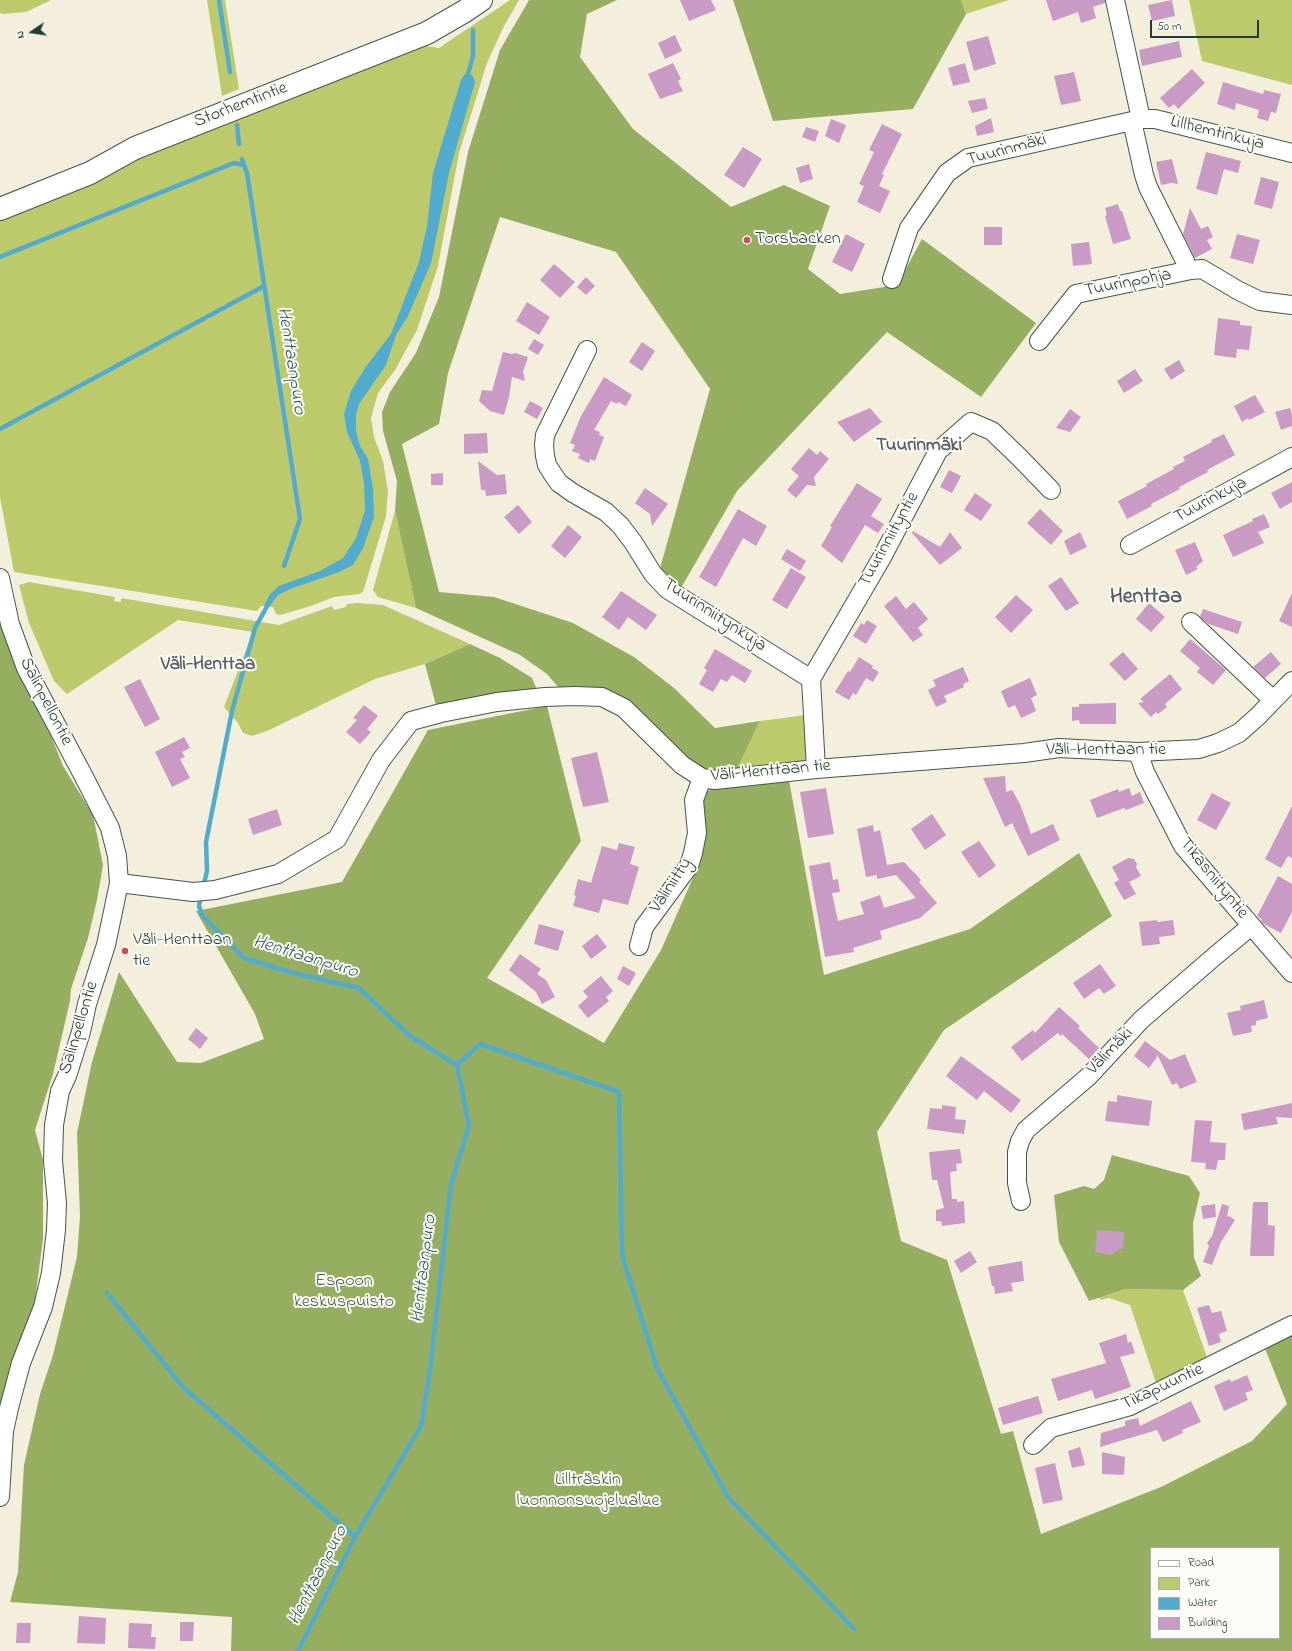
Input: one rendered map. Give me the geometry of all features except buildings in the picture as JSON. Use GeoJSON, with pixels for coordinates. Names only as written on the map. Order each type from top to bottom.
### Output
{"type":"FeatureCollection","features":[{"type":"Feature","properties":{"kind":"main road","name":"Storhemtintie"},"geometry":{"type":"LineString","coordinates":[[0,209],[90,173],[142,145],[427,33],[481,0]]}},
{"type":"Feature","properties":{"kind":"street"},"geometry":{"type":"LineString","coordinates":[[1115,0],[1144,175],[1148,187],[1188,266],[1202,269],[1239,291],[1260,301],[1292,305]]}},
{"type":"Feature","properties":{"kind":"street","name":"Lillhemtinkuja"},"geometry":{"type":"LineString","coordinates":[[1136,120],[1161,120],[1292,153]]}},
{"type":"Feature","properties":{"kind":"street","name":"Tuurinmäki"},"geometry":{"type":"LineString","coordinates":[[892,279],[909,228],[947,173],[968,158],[1136,120]]}},
{"type":"Feature","properties":{"kind":"street","name":"Tuurinpohja"},"geometry":{"type":"LineString","coordinates":[[1040,341],[1076,294],[1188,266]]}},
{"type":"Feature","properties":{"kind":"street","name":"Tuurinniitynkuja"},"geometry":{"type":"LineString","coordinates":[[587,350],[546,435],[544,445],[547,466],[559,483],[606,512],[620,525],[633,542],[653,574],[667,589],[811,679]]}},
{"type":"Feature","properties":{"kind":"street","name":"Tuurinniityntie"},"geometry":{"type":"LineString","coordinates":[[811,679],[881,560],[938,451],[971,422],[992,431],[1050,490]]}},
{"type":"Feature","properties":{"kind":"street","name":"Tuurinkuja"},"geometry":{"type":"LineString","coordinates":[[1130,545],[1292,457]]}},
{"type":"Feature","properties":{"kind":"street","name":"Salinpellontie"},"geometry":{"type":"LineString","coordinates":[[0,578],[10,624],[26,668],[110,828],[117,856],[119,883],[106,945],[87,1004],[81,1032],[67,1076],[60,1091],[54,1125],[53,1161],[57,1203],[52,1273],[43,1307],[22,1363],[9,1408],[4,1431],[0,1497]]}},
{"type":"Feature","properties":{"kind":"street"},"geometry":{"type":"LineString","coordinates":[[1191,622],[1273,700]]}},
{"type":"Feature","properties":{"kind":"street"},"geometry":{"type":"LineString","coordinates":[[811,679],[816,769]]}},
{"type":"Feature","properties":{"kind":"street","name":"Väli-Henttaan tie"},"geometry":{"type":"LineString","coordinates":[[119,883],[193,892],[215,890],[278,874],[337,839],[381,760],[411,721],[441,713],[497,702],[545,697],[602,697],[624,708],[682,765],[702,778],[715,780],[816,769],[1024,753],[1059,748],[1138,752],[1199,749],[1218,743],[1239,733],[1257,718],[1292,680]]}},
{"type":"Feature","properties":{"kind":"street","name":"Tikasniityntie"},"geometry":{"type":"LineString","coordinates":[[1138,752],[1145,772],[1183,846],[1292,973]]}},
{"type":"Feature","properties":{"kind":"street","name":"Väliniitty"},"geometry":{"type":"LineString","coordinates":[[639,946],[644,927],[689,866],[694,853],[697,833],[694,800],[702,778]]}},
{"type":"Feature","properties":{"kind":"street","name":"Välimäki"},"geometry":{"type":"LineString","coordinates":[[1021,1201],[1017,1182],[1017,1152],[1020,1141],[1026,1130],[1089,1076],[1141,1020],[1251,926]]}},
{"type":"Feature","properties":{"kind":"street","name":"Tikapuuntie"},"geometry":{"type":"LineString","coordinates":[[1033,1445],[1051,1428],[1130,1406],[1292,1325]]}},
{"type":"Feature","properties":{"kind":"green space"},"geometry":{"type":"Polygon","coordinates":[[[0,0],[51,0],[26,12],[3,14],[0,13],[0,0]]]}},
{"type":"Feature","properties":{"kind":"green space"},"geometry":{"type":"Polygon","coordinates":[[[207,0],[225,0],[239,89],[222,96],[207,0]]]}},
{"type":"Feature","properties":{"kind":"green space"},"geometry":{"type":"Polygon","coordinates":[[[510,0],[519,0],[504,26],[487,63],[459,153],[438,266],[417,330],[395,370],[378,393],[371,418],[374,437],[383,461],[388,491],[386,516],[363,592],[359,594],[334,597],[311,606],[280,615],[276,614],[273,607],[261,606],[257,611],[14,572],[0,497],[0,218],[111,175],[155,150],[419,45],[439,48],[510,0]]]}},
{"type":"Feature","properties":{"kind":"green space"},"geometry":{"type":"Polygon","coordinates":[[[529,0],[617,0],[587,14],[580,57],[633,129],[731,207],[784,185],[830,206],[808,269],[840,294],[897,285],[922,239],[1036,323],[981,397],[887,332],[737,491],[681,588],[659,572],[710,389],[616,252],[500,217],[448,373],[439,424],[402,444],[439,592],[494,597],[573,623],[634,657],[674,688],[715,728],[760,721],[735,773],[699,771],[631,703],[598,687],[558,687],[547,674],[520,655],[416,608],[395,511],[397,481],[383,431],[382,412],[390,392],[416,353],[439,297],[468,152],[500,50],[529,0]]]}},
{"type":"Feature","properties":{"kind":"green space"},"geometry":{"type":"Polygon","coordinates":[[[733,0],[961,0],[966,14],[913,109],[773,121],[733,0]]]}},
{"type":"Feature","properties":{"kind":"green space"},"geometry":{"type":"Polygon","coordinates":[[[961,0],[1009,0],[966,14],[961,0]]]}},
{"type":"Feature","properties":{"kind":"green space"},"geometry":{"type":"Polygon","coordinates":[[[1189,0],[1292,0],[1292,85],[1202,61],[1189,0]]]}},
{"type":"Feature","properties":{"kind":"green space"},"geometry":{"type":"Polygon","coordinates":[[[395,511],[416,608],[378,597],[373,590],[395,511]]]}},
{"type":"Feature","properties":{"kind":"green space"},"geometry":{"type":"Polygon","coordinates":[[[29,582],[115,597],[114,601],[121,602],[121,598],[279,625],[332,606],[334,610],[346,607],[347,604],[357,603],[383,605],[470,644],[425,664],[375,679],[267,731],[252,736],[243,733],[238,723],[224,707],[253,632],[178,620],[67,694],[54,681],[29,623],[19,585],[29,582]]]}},
{"type":"Feature","properties":{"kind":"green space"},"geometry":{"type":"Polygon","coordinates":[[[0,611],[17,671],[46,723],[63,766],[93,815],[103,865],[88,938],[71,989],[70,1001],[53,1074],[35,1130],[43,1160],[43,1239],[35,1300],[13,1368],[0,1420],[0,611]]]}},
{"type":"Feature","properties":{"kind":"green space"},"geometry":{"type":"Polygon","coordinates":[[[470,644],[500,658],[532,678],[538,692],[437,709],[425,664],[470,644]]]}},
{"type":"Feature","properties":{"kind":"green space","name":"Espoon keskuspuisto"},"geometry":{"type":"Polygon","coordinates":[[[547,706],[581,841],[487,978],[604,1043],[661,950],[700,862],[703,795],[713,787],[789,780],[824,975],[970,929],[1079,853],[1112,916],[944,1030],[877,1132],[901,1241],[947,1260],[1001,1434],[1013,1431],[1041,1534],[1161,1487],[1252,1441],[1287,1404],[1264,1346],[1282,1336],[1292,1336],[1292,1651],[231,1651],[232,1617],[10,1602],[18,1572],[24,1465],[40,1394],[53,1355],[77,1257],[80,1216],[77,1133],[92,1062],[119,972],[177,1062],[201,1063],[264,1039],[255,1014],[196,911],[342,882],[428,730],[547,706]]]}},
{"type":"Feature","properties":{"kind":"green space"},"geometry":{"type":"Polygon","coordinates":[[[806,715],[807,761],[735,773],[760,721],[806,715]]]}},
{"type":"Feature","properties":{"kind":"green space"},"geometry":{"type":"Polygon","coordinates":[[[1112,1155],[1189,1176],[1200,1193],[1193,1223],[1194,1258],[1201,1276],[1183,1290],[1126,1289],[1089,1301],[1059,1242],[1054,1195],[1084,1186],[1094,1189],[1104,1180],[1112,1155]]]}},
{"type":"Feature","properties":{"kind":"green space"},"geometry":{"type":"Polygon","coordinates":[[[1126,1289],[1183,1290],[1208,1360],[1157,1386],[1130,1305],[1109,1298],[1101,1300],[1099,1298],[1126,1289]]]}},
{"type":"Feature","properties":{"kind":"water"},"geometry":{"type":"Polygon","coordinates":[[[468,73],[473,76],[475,82],[449,173],[431,263],[408,316],[396,335],[386,365],[359,404],[356,415],[356,431],[360,446],[368,459],[373,489],[374,517],[363,548],[353,565],[339,572],[290,589],[278,595],[269,607],[264,606],[270,594],[279,586],[320,571],[343,558],[356,538],[365,511],[364,483],[360,461],[347,432],[344,414],[351,391],[365,368],[391,334],[419,262],[427,226],[433,173],[461,80],[465,74],[468,73]]]}},
{"type":"Feature","properties":{"kind":"waterway","name":"Henttaanpuro"},"geometry":{"type":"LineString","coordinates":[[219,0],[230,72]]}},
{"type":"Feature","properties":{"kind":"waterway"},"geometry":{"type":"LineString","coordinates":[[467,78],[473,56],[473,30]]}},
{"type":"Feature","properties":{"kind":"waterway","name":"Henttaanpuro"},"geometry":{"type":"LineString","coordinates":[[237,125],[239,144]]}},
{"type":"Feature","properties":{"kind":"waterway","name":"Henttaanpuro"},"geometry":{"type":"LineString","coordinates":[[242,159],[247,173],[300,519],[284,566]]}},
{"type":"Feature","properties":{"kind":"waterway"},"geometry":{"type":"LineString","coordinates":[[0,257],[234,163],[243,165]]}},
{"type":"Feature","properties":{"kind":"waterway"},"geometry":{"type":"LineString","coordinates":[[0,429],[264,286]]}},
{"type":"Feature","properties":{"kind":"waterway","name":"Henttaanpuro"},"geometry":{"type":"LineString","coordinates":[[203,888],[207,871],[206,842],[232,711],[255,628],[270,601]]}},
{"type":"Feature","properties":{"kind":"waterway","name":"Henttaanpuro"},"geometry":{"type":"LineString","coordinates":[[201,895],[199,906],[202,915],[244,958],[293,973],[359,988],[410,1036],[457,1065],[469,1126],[451,1184],[430,1370],[421,1426],[355,1537],[298,1651]]}},
{"type":"Feature","properties":{"kind":"waterway"},"geometry":{"type":"LineString","coordinates":[[457,1065],[480,1044],[619,1092],[622,1255],[657,1368],[728,1497],[854,1629]]}},
{"type":"Feature","properties":{"kind":"waterway"},"geometry":{"type":"LineString","coordinates":[[107,1293],[183,1387],[355,1537]]}},
{"type":"Feature","properties":{"kind":"place","name":"Torsbacken"},"geometry":{"type":"Point","coordinates":[747,240]}},
{"type":"Feature","properties":{"kind":"place","name":"Väli-Henttaan tie"},"geometry":{"type":"Point","coordinates":[125,951]}},
{"type":"Feature","properties":{"kind":"district","name":"Tuurinmäki"},"geometry":{"type":"Point","coordinates":[919,447]}},
{"type":"Feature","properties":{"kind":"district","name":"Henttaa"},"geometry":{"type":"Point","coordinates":[1146,598]}},
{"type":"Feature","properties":{"kind":"district","name":"Väli-Henttaa"},"geometry":{"type":"Point","coordinates":[208,666]}},
{"type":"Feature","properties":{"kind":"park label","name":"Lillträskin luonnonsuojelualue"},"geometry":{"type":"Point","coordinates":[588,1491]}}]}
